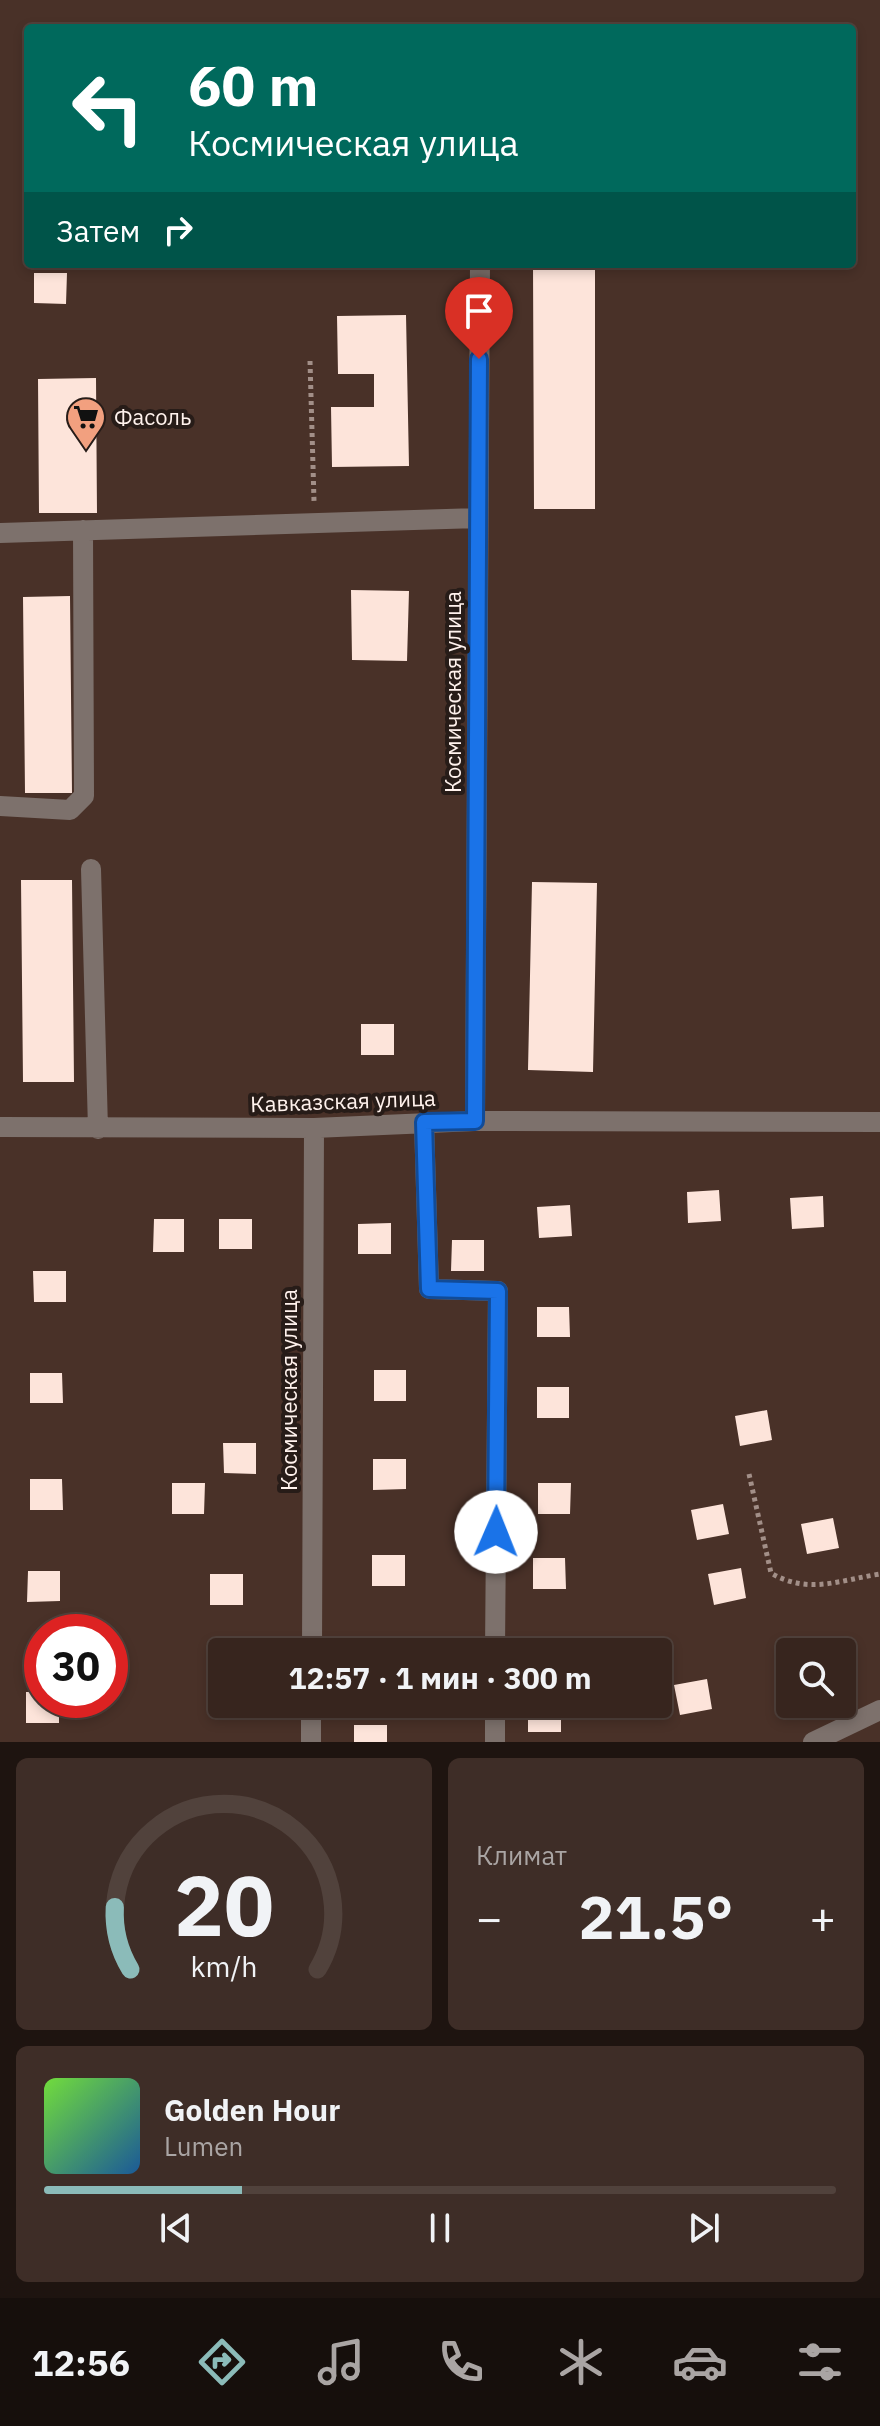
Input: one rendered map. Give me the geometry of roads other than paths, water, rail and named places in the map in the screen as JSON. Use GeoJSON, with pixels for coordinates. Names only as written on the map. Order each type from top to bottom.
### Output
{"type":"FeatureCollection","features":[{"type":"Feature","properties":{"kind":"street","name":"Космическая улица"},"geometry":{"type":"LineString","coordinates":[[475,1121],[480,268]]}},
{"type":"Feature","properties":{"kind":"street"},"geometry":{"type":"LineString","coordinates":[[0,533],[478,518]]}},
{"type":"Feature","properties":{"kind":"street"},"geometry":{"type":"LineString","coordinates":[[0,806],[70,810],[79,805],[84,796],[83,530]]}},
{"type":"Feature","properties":{"kind":"street"},"geometry":{"type":"LineString","coordinates":[[91,869],[98,1129]]}},
{"type":"Feature","properties":{"kind":"street","name":"Кавказская улица"},"geometry":{"type":"LineString","coordinates":[[0,1127],[314,1128],[475,1121],[880,1122]]}},
{"type":"Feature","properties":{"kind":"street"},"geometry":{"type":"LineString","coordinates":[[424,1122],[429,1289],[498,1291],[495,1638]]}},
{"type":"Feature","properties":{"kind":"street","name":"Космическая улица"},"geometry":{"type":"LineString","coordinates":[[312,1638],[314,1128]]}},
{"type":"Feature","properties":{"kind":"street"},"geometry":{"type":"LineString","coordinates":[[813,1742],[880,1710]]}},
{"type":"Feature","properties":{"kind":"street"},"geometry":{"type":"LineString","coordinates":[[311,1718],[311,1742]]}},
{"type":"Feature","properties":{"kind":"street"},"geometry":{"type":"LineString","coordinates":[[495,1718],[495,1742]]}},
{"type":"Feature","properties":{"kind":"place","name":"Фасоль"},"geometry":{"type":"Point","coordinates":[86,451]}}]}
